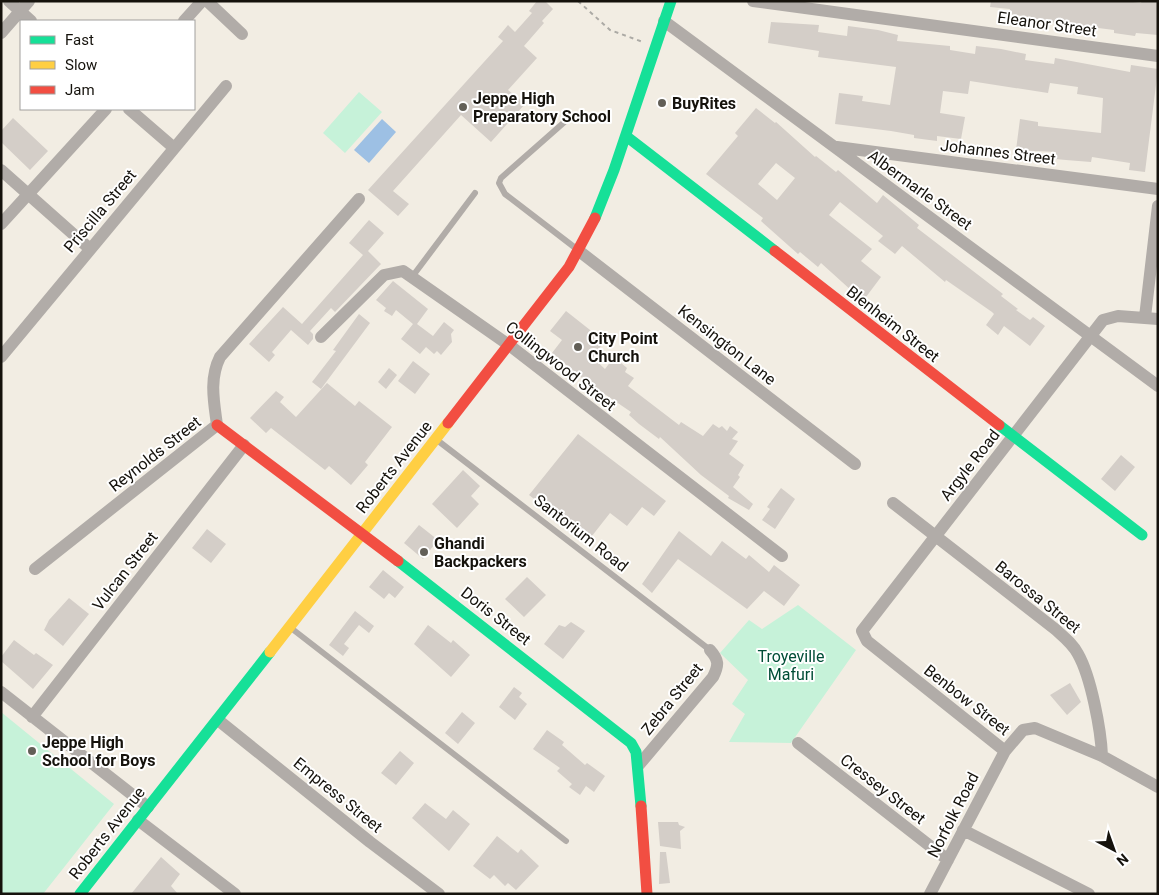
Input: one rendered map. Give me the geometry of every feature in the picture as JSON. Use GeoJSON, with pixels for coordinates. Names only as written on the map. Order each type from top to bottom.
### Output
{"type":"FeatureCollection","features":[{"type":"Feature","properties":{"kind":"street"},"geometry":{"type":"LineString","coordinates":[[9,1],[31,20]]}},
{"type":"Feature","properties":{"kind":"street"},"geometry":{"type":"LineString","coordinates":[[1,33],[29,1]]}},
{"type":"Feature","properties":{"kind":"street"},"geometry":{"type":"LineString","coordinates":[[185,20],[202,1]]}},
{"type":"Feature","properties":{"kind":"street"},"geometry":{"type":"LineString","coordinates":[[207,1],[242,34]]}},
{"type":"Feature","properties":{"kind":"street","name":"Roberts Avenue"},"geometry":{"type":"LineString","coordinates":[[80,894],[218,720],[509,345],[579,251],[597,214],[626,136],[654,46],[671,1]]}},
{"type":"Feature","properties":{"kind":"street","name":"Eleanor Street"},"geometry":{"type":"LineString","coordinates":[[753,1],[1158,56]]}},
{"type":"Feature","properties":{"kind":"street","name":"Albermarle Street"},"geometry":{"type":"LineString","coordinates":[[664,21],[1158,386]]}},
{"type":"Feature","properties":{"kind":"street","name":"Priscilla Street"},"geometry":{"type":"LineString","coordinates":[[3,351],[226,86]]}},
{"type":"Feature","properties":{"kind":"street"},"geometry":{"type":"LineString","coordinates":[[1,224],[105,110]]}},
{"type":"Feature","properties":{"kind":"street"},"geometry":{"type":"LineString","coordinates":[[130,110],[173,148]]}},
{"type":"Feature","properties":{"kind":"street","name":"Blenheim Street"},"geometry":{"type":"LineString","coordinates":[[626,136],[1142,535]]}},
{"type":"Feature","properties":{"kind":"street","name":"Johannes Street"},"geometry":{"type":"LineString","coordinates":[[834,147],[1158,189]]}},
{"type":"Feature","properties":{"kind":"street"},"geometry":{"type":"LineString","coordinates":[[1,170],[90,249]]}},
{"type":"Feature","properties":{"kind":"street","name":"Reynolds Street"},"geometry":{"type":"LineString","coordinates":[[35,570],[217,425],[213,384],[220,357],[359,199]]}},
{"type":"Feature","properties":{"kind":"street"},"geometry":{"type":"LineString","coordinates":[[1151,318],[1158,206]]}},
{"type":"Feature","properties":{"kind":"street","name":"Kensington Lane"},"geometry":{"type":"LineString","coordinates":[[579,251],[856,464]]}},
{"type":"Feature","properties":{"kind":"street","name":"Collingwood Street"},"geometry":{"type":"LineString","coordinates":[[321,337],[384,275],[398,270],[412,277],[509,345],[782,556]]}},
{"type":"Feature","properties":{"kind":"street","name":"Argyle Road"},"geometry":{"type":"LineString","coordinates":[[874,614],[1091,336],[1108,317],[1151,318]]}},
{"type":"Feature","properties":{"kind":"street","name":"Doris Street"},"geometry":{"type":"LineString","coordinates":[[217,425],[363,533],[631,743],[636,752],[638,766],[647,894]]}},
{"type":"Feature","properties":{"kind":"street","name":"Vulcan Street"},"geometry":{"type":"LineString","coordinates":[[32,717],[244,445]]}},
{"type":"Feature","properties":{"kind":"street","name":"Barossa Street"},"geometry":{"type":"LineString","coordinates":[[893,503],[1055,629],[1073,646],[1087,675],[1101,742],[1102,756]]}},
{"type":"Feature","properties":{"kind":"street","name":"Benbow Street"},"geometry":{"type":"LineString","coordinates":[[874,614],[862,631],[867,641],[1005,750],[1023,730],[1035,728],[1102,756],[1158,787]]}},
{"type":"Feature","properties":{"kind":"street","name":"Zebra Street"},"geometry":{"type":"LineString","coordinates":[[638,766],[713,677],[718,666],[717,658],[710,650]]}},
{"type":"Feature","properties":{"kind":"street"},"geometry":{"type":"LineString","coordinates":[[1,692],[148,807]]}},
{"type":"Feature","properties":{"kind":"street","name":"Empress Street"},"geometry":{"type":"LineString","coordinates":[[218,720],[370,842],[439,894]]}},
{"type":"Feature","properties":{"kind":"street","name":"Cressey Street"},"geometry":{"type":"LineString","coordinates":[[798,743],[948,860]]}},
{"type":"Feature","properties":{"kind":"street","name":"Norfolk Road"},"geometry":{"type":"LineString","coordinates":[[930,894],[1005,750]]}},
{"type":"Feature","properties":{"kind":"street"},"geometry":{"type":"LineString","coordinates":[[138,820],[235,894]]}},
{"type":"Feature","properties":{"kind":"street"},"geometry":{"type":"LineString","coordinates":[[964,830],[1089,894]]}},
{"type":"Feature","properties":{"kind":"lane"},"geometry":{"type":"LineString","coordinates":[[569,118],[500,178],[499,183],[504,194],[579,251]]}},
{"type":"Feature","properties":{"kind":"lane"},"geometry":{"type":"LineString","coordinates":[[412,277],[475,193]]}},
{"type":"Feature","properties":{"kind":"lane","name":"Santorium Road"},"geometry":{"type":"LineString","coordinates":[[436,439],[710,650]]}},
{"type":"Feature","properties":{"kind":"lane"},"geometry":{"type":"LineString","coordinates":[[290,626],[566,842]]}},
{"type":"Feature","properties":{"kind":"path"},"geometry":{"type":"LineString","coordinates":[[578,1],[610,30],[654,46]]}},
{"type":"Feature","properties":{"kind":"green space"},"geometry":{"type":"Polygon","coordinates":[[[359,92],[382,112],[345,153],[323,133],[359,92]]]}},
{"type":"Feature","properties":{"kind":"green space","name":"Troyeville Mafuri"},"geometry":{"type":"Polygon","coordinates":[[[798,605],[856,650],[791,743],[729,742],[745,714],[732,704],[748,680],[720,653],[749,620],[762,629],[798,605]]]}},
{"type":"Feature","properties":{"kind":"green space","name":"Jeppe High School for Boys"},"geometry":{"type":"Polygon","coordinates":[[[1,712],[114,804],[43,894],[1,894],[1,712]]]}},
{"type":"Feature","properties":{"kind":"water"},"geometry":{"type":"Polygon","coordinates":[[[382,119],[396,132],[369,163],[354,150],[382,119]]]}},
{"type":"Feature","properties":{"kind":"building","name":"Jeppe High Preparatory School"},"geometry":{"type":"Polygon","coordinates":[[[537,1],[545,1],[553,9],[542,21],[544,23],[524,46],[537,58],[508,90],[525,104],[491,142],[461,115],[393,191],[409,204],[398,216],[368,190],[503,41],[498,37],[508,25],[515,32],[532,13],[529,11],[537,1]]]}},
{"type":"Feature","properties":{"kind":"building"},"geometry":{"type":"Polygon","coordinates":[[[991,1],[1125,1],[1141,3],[1142,1],[1158,1],[1158,35],[1136,33],[1135,36],[1114,33],[1114,30],[1035,20],[1035,18],[1009,14],[1010,9],[990,7],[991,1]]]}},
{"type":"Feature","properties":{"kind":"building"},"geometry":{"type":"Polygon","coordinates":[[[771,22],[819,25],[818,32],[847,36],[848,26],[878,30],[898,35],[897,41],[950,46],[950,50],[975,54],[976,46],[1001,49],[1026,54],[1025,60],[1054,64],[1055,58],[1130,72],[1131,65],[1158,69],[1145,172],[1129,170],[1130,163],[1092,157],[1091,162],[1055,159],[1056,152],[1016,150],[1020,119],[1038,122],[1038,126],[1101,133],[1103,98],[1077,94],[1078,87],[1050,83],[1048,93],[970,81],[968,94],[943,91],[940,113],[965,117],[961,139],[937,136],[937,141],[914,138],[914,135],[891,131],[835,124],[839,93],[863,96],[862,101],[890,105],[896,67],[818,57],[819,51],[768,43],[771,22]]]}},
{"type":"Feature","properties":{"kind":"building"},"geometry":{"type":"Polygon","coordinates":[[[756,108],[776,122],[815,157],[836,172],[838,170],[877,203],[883,195],[919,225],[917,228],[1003,294],[1001,296],[1018,309],[1016,310],[1030,320],[1033,317],[1045,326],[1030,346],[1004,326],[998,335],[986,325],[994,314],[992,312],[946,280],[945,282],[902,246],[895,254],[878,241],[883,236],[840,202],[829,215],[872,249],[861,261],[881,277],[863,301],[821,263],[818,267],[800,252],[798,254],[761,221],[763,218],[706,174],[738,136],[735,133],[756,108]],[[776,163],[758,184],[777,200],[795,178],[776,163]]]}},
{"type":"Feature","properties":{"kind":"building"},"geometry":{"type":"Polygon","coordinates":[[[13,118],[48,151],[30,170],[1,142],[1,131],[13,118]]]}},
{"type":"Feature","properties":{"kind":"building"},"geometry":{"type":"Polygon","coordinates":[[[369,220],[384,233],[368,251],[381,264],[335,312],[331,308],[310,331],[313,334],[313,339],[308,345],[291,330],[272,352],[275,355],[269,362],[249,344],[283,307],[302,324],[363,255],[349,243],[369,220]]]}},
{"type":"Feature","properties":{"kind":"building"},"geometry":{"type":"Polygon","coordinates":[[[393,281],[428,309],[417,324],[433,336],[444,322],[454,330],[451,334],[452,342],[441,355],[437,351],[434,354],[426,347],[420,354],[401,339],[413,324],[396,310],[392,316],[384,311],[386,308],[376,300],[393,281]]]}},
{"type":"Feature","properties":{"kind":"building"},"geometry":{"type":"Polygon","coordinates":[[[566,311],[604,341],[593,358],[605,369],[614,357],[627,368],[625,372],[634,378],[628,386],[679,425],[681,422],[703,436],[713,424],[719,428],[722,426],[727,431],[730,426],[738,432],[732,439],[738,441],[729,454],[744,465],[738,475],[740,477],[733,487],[753,504],[749,510],[728,498],[729,496],[701,475],[660,437],[659,439],[639,424],[629,415],[631,412],[587,382],[552,353],[562,340],[550,331],[566,311]]]}},
{"type":"Feature","properties":{"kind":"building"},"geometry":{"type":"Polygon","coordinates":[[[359,314],[370,323],[321,389],[312,382],[336,351],[333,350],[359,314]]]}},
{"type":"Feature","properties":{"kind":"building"},"geometry":{"type":"Polygon","coordinates":[[[413,361],[430,374],[415,394],[398,381],[413,361]]]}},
{"type":"Feature","properties":{"kind":"building"},"geometry":{"type":"Polygon","coordinates":[[[389,368],[397,375],[386,389],[378,382],[389,368]]]}},
{"type":"Feature","properties":{"kind":"building"},"geometry":{"type":"Polygon","coordinates":[[[327,383],[355,406],[359,401],[392,427],[365,462],[368,465],[351,485],[329,466],[325,470],[271,428],[266,433],[250,418],[276,391],[284,397],[280,402],[296,417],[327,383]]]}},
{"type":"Feature","properties":{"kind":"building"},"geometry":{"type":"Polygon","coordinates":[[[578,434],[666,501],[654,516],[642,507],[627,526],[610,513],[588,541],[529,495],[578,434]]]}},
{"type":"Feature","properties":{"kind":"building"},"geometry":{"type":"Polygon","coordinates":[[[1121,455],[1135,467],[1115,491],[1101,479],[1121,455]]]}},
{"type":"Feature","properties":{"kind":"building"},"geometry":{"type":"Polygon","coordinates":[[[463,470],[480,486],[471,496],[479,504],[457,528],[432,504],[463,470]]]}},
{"type":"Feature","properties":{"kind":"building"},"geometry":{"type":"Polygon","coordinates":[[[781,488],[795,499],[775,529],[762,520],[770,509],[767,507],[781,488]]]}},
{"type":"Feature","properties":{"kind":"building"},"geometry":{"type":"Polygon","coordinates":[[[419,525],[438,540],[423,559],[404,543],[419,525]]]}},
{"type":"Feature","properties":{"kind":"building"},"geometry":{"type":"Polygon","coordinates":[[[207,529],[226,544],[211,563],[192,548],[207,529]]]}},
{"type":"Feature","properties":{"kind":"building"},"geometry":{"type":"Polygon","coordinates":[[[679,531],[711,556],[722,541],[746,559],[749,555],[769,572],[774,565],[800,585],[784,606],[764,591],[747,609],[678,559],[652,593],[642,584],[679,531]]]}},
{"type":"Feature","properties":{"kind":"building"},"geometry":{"type":"Polygon","coordinates":[[[383,570],[404,587],[395,598],[389,593],[384,599],[369,587],[383,570]]]}},
{"type":"Feature","properties":{"kind":"building"},"geometry":{"type":"Polygon","coordinates":[[[527,577],[546,595],[524,617],[505,599],[527,577]]]}},
{"type":"Feature","properties":{"kind":"building"},"geometry":{"type":"Polygon","coordinates":[[[69,598],[89,614],[63,646],[44,630],[49,620],[69,598]]]}},
{"type":"Feature","properties":{"kind":"building"},"geometry":{"type":"Polygon","coordinates":[[[355,611],[374,626],[369,633],[359,625],[344,644],[349,648],[343,656],[329,645],[355,611]]]}},
{"type":"Feature","properties":{"kind":"building"},"geometry":{"type":"Polygon","coordinates":[[[571,622],[585,631],[563,659],[544,644],[559,625],[565,627],[571,622]]]}},
{"type":"Feature","properties":{"kind":"building"},"geometry":{"type":"Polygon","coordinates":[[[428,625],[451,643],[453,640],[470,655],[451,677],[414,644],[428,625]]]}},
{"type":"Feature","properties":{"kind":"building"},"geometry":{"type":"Polygon","coordinates":[[[14,640],[34,655],[36,653],[53,665],[33,689],[1,661],[1,657],[14,640]]]}},
{"type":"Feature","properties":{"kind":"building"},"geometry":{"type":"Polygon","coordinates":[[[1070,683],[1081,702],[1067,715],[1050,695],[1070,683]]]}},
{"type":"Feature","properties":{"kind":"building"},"geometry":{"type":"Polygon","coordinates":[[[514,687],[522,693],[519,697],[527,704],[515,720],[499,707],[514,687]]]}},
{"type":"Feature","properties":{"kind":"building"},"geometry":{"type":"Polygon","coordinates":[[[462,712],[475,723],[458,744],[445,733],[462,712]]]}},
{"type":"Feature","properties":{"kind":"building"},"geometry":{"type":"Polygon","coordinates":[[[547,730],[564,742],[562,745],[585,765],[587,763],[605,776],[594,792],[586,786],[580,795],[569,787],[572,784],[557,771],[560,768],[533,749],[547,730]]]}},
{"type":"Feature","properties":{"kind":"building"},"geometry":{"type":"Polygon","coordinates":[[[400,751],[414,763],[396,785],[381,773],[400,751]]]}},
{"type":"Feature","properties":{"kind":"building"},"geometry":{"type":"Polygon","coordinates":[[[425,803],[446,819],[453,810],[470,824],[449,851],[412,818],[425,803]]]}},
{"type":"Feature","properties":{"kind":"building"},"geometry":{"type":"Polygon","coordinates":[[[658,822],[678,822],[679,825],[685,827],[680,831],[681,849],[660,846],[658,822]]]}},
{"type":"Feature","properties":{"kind":"building"},"geometry":{"type":"Polygon","coordinates":[[[497,836],[518,853],[521,849],[539,866],[516,890],[508,883],[505,886],[494,875],[490,879],[473,866],[497,836]]]}},
{"type":"Feature","properties":{"kind":"building"},"geometry":{"type":"Polygon","coordinates":[[[660,852],[666,852],[670,883],[659,884],[660,852]]]}},
{"type":"Feature","properties":{"kind":"building"},"geometry":{"type":"Polygon","coordinates":[[[161,857],[180,874],[171,886],[178,894],[131,894],[161,857]]]}},
{"type":"Feature","properties":{"kind":"traffic: fast"},"geometry":{"type":"LineString","coordinates":[[595,218],[614,170],[671,1]]}},
{"type":"Feature","properties":{"kind":"traffic: fast"},"geometry":{"type":"LineString","coordinates":[[626,136],[775,251]]}},
{"type":"Feature","properties":{"kind":"traffic: fast"},"geometry":{"type":"LineString","coordinates":[[999,425],[1142,535]]}},
{"type":"Feature","properties":{"kind":"traffic: fast"},"geometry":{"type":"LineString","coordinates":[[398,561],[631,743],[636,752],[641,806]]}},
{"type":"Feature","properties":{"kind":"traffic: fast"},"geometry":{"type":"LineString","coordinates":[[80,894],[270,652]]}},
{"type":"Feature","properties":{"kind":"traffic: slow"},"geometry":{"type":"LineString","coordinates":[[270,652],[448,423]]}},
{"type":"Feature","properties":{"kind":"traffic: jam"},"geometry":{"type":"LineString","coordinates":[[448,423],[569,267],[595,218]]}},
{"type":"Feature","properties":{"kind":"traffic: jam"},"geometry":{"type":"LineString","coordinates":[[775,251],[999,425]]}},
{"type":"Feature","properties":{"kind":"traffic: jam"},"geometry":{"type":"LineString","coordinates":[[217,425],[398,561]]}},
{"type":"Feature","properties":{"kind":"traffic: jam"},"geometry":{"type":"LineString","coordinates":[[641,806],[647,894]]}},
{"type":"Feature","properties":{"kind":"place","name":"BuyRites"},"geometry":{"type":"Point","coordinates":[662,103]}},
{"type":"Feature","properties":{"kind":"place","name":"Jeppe High Preparatory School"},"geometry":{"type":"Point","coordinates":[463,107]}},
{"type":"Feature","properties":{"kind":"place","name":"City Point Church"},"geometry":{"type":"Point","coordinates":[578,347]}},
{"type":"Feature","properties":{"kind":"place","name":"Ghandi Backpackers"},"geometry":{"type":"Point","coordinates":[424,552]}},
{"type":"Feature","properties":{"kind":"place","name":"Jeppe High School for Boys"},"geometry":{"type":"Point","coordinates":[32,751]}}]}
